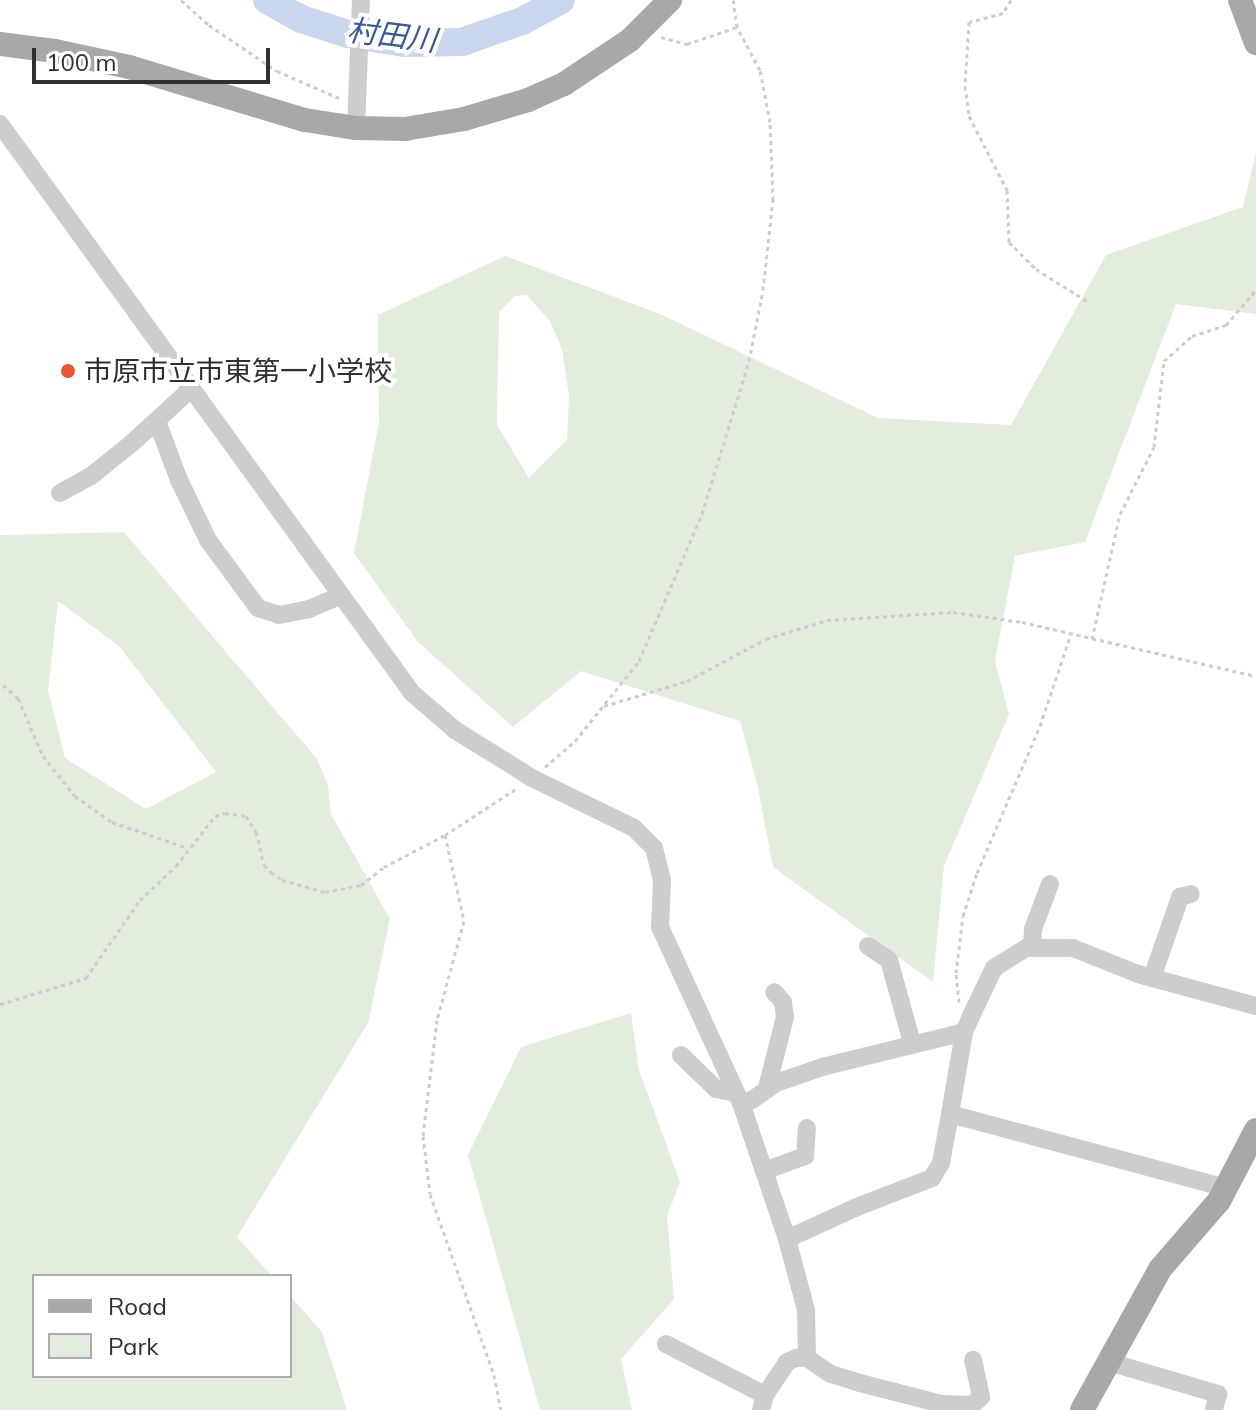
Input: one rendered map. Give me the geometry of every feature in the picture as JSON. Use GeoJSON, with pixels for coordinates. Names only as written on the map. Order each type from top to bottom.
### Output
{"type":"FeatureCollection","features":[{"type":"Feature","properties":{"kind":"main road"},"geometry":{"type":"LineString","coordinates":[[0,44],[55,51],[129,67],[271,111],[356,128],[436,125],[528,100],[599,64],[645,26],[670,0]]}},
{"type":"Feature","properties":{"kind":"main road"},"geometry":{"type":"LineString","coordinates":[[1240,0],[1256,43]]}},
{"type":"Feature","properties":{"kind":"main road"},"geometry":{"type":"LineString","coordinates":[[1082,1410],[1171,1253],[1210,1212],[1227,1188],[1256,1130]]}},
{"type":"Feature","properties":{"kind":"street"},"geometry":{"type":"LineString","coordinates":[[356,128],[351,96],[361,0]]}},
{"type":"Feature","properties":{"kind":"street"},"geometry":{"type":"LineString","coordinates":[[0,124],[412,693],[455,730],[532,778],[634,828],[654,848],[662,880],[660,927],[739,1098],[764,1171],[787,1239],[809,1323],[807,1358]]}},
{"type":"Feature","properties":{"kind":"street"},"geometry":{"type":"LineString","coordinates":[[60,493],[91,476],[191,389]]}},
{"type":"Feature","properties":{"kind":"street"},"geometry":{"type":"LineString","coordinates":[[157,421],[179,480],[208,540],[258,608],[279,615],[309,609],[340,596]]}},
{"type":"Feature","properties":{"kind":"street"},"geometry":{"type":"LineString","coordinates":[[1032,947],[1033,929],[1050,884]]}},
{"type":"Feature","properties":{"kind":"street"},"geometry":{"type":"LineString","coordinates":[[1152,978],[1180,897],[1191,894]]}},
{"type":"Feature","properties":{"kind":"street"},"geometry":{"type":"LineString","coordinates":[[868,946],[889,960],[912,1043]]}},
{"type":"Feature","properties":{"kind":"street"},"geometry":{"type":"LineString","coordinates":[[787,1239],[932,1178],[941,1163],[964,1032],[994,968],[1012,954],[1032,947],[1073,948],[1152,978],[1256,1006]]}},
{"type":"Feature","properties":{"kind":"street"},"geometry":{"type":"LineString","coordinates":[[767,1088],[785,1017],[783,1002],[774,992]]}},
{"type":"Feature","properties":{"kind":"street"},"geometry":{"type":"LineString","coordinates":[[681,1055],[716,1089],[752,1100],[767,1088],[822,1067],[964,1032]]}},
{"type":"Feature","properties":{"kind":"street"},"geometry":{"type":"LineString","coordinates":[[950,1114],[1227,1188]]}},
{"type":"Feature","properties":{"kind":"street"},"geometry":{"type":"LineString","coordinates":[[764,1171],[805,1156],[807,1128]]}},
{"type":"Feature","properties":{"kind":"street"},"geometry":{"type":"LineString","coordinates":[[666,1344],[763,1403],[787,1362],[807,1358],[831,1374],[959,1408],[972,1405],[981,1397],[973,1360]]}},
{"type":"Feature","properties":{"kind":"street"},"geometry":{"type":"LineString","coordinates":[[1109,1362],[1218,1394],[1214,1410]]}},
{"type":"Feature","properties":{"kind":"path"},"geometry":{"type":"LineString","coordinates":[[181,0],[209,25],[277,71],[351,96]]}},
{"type":"Feature","properties":{"kind":"path"},"geometry":{"type":"LineString","coordinates":[[0,1004],[86,978],[140,900],[176,866],[215,816],[239,813],[251,821],[264,865],[291,884],[325,892],[361,885],[384,867],[445,835],[532,778],[575,741],[639,661],[696,528],[749,361],[763,290],[773,200],[770,122],[760,70],[737,27],[733,0]]}},
{"type":"Feature","properties":{"kind":"path"},"geometry":{"type":"LineString","coordinates":[[1011,0],[1003,13],[969,22],[965,86],[969,116],[1007,190],[1009,242],[1036,269],[1090,303]]}},
{"type":"Feature","properties":{"kind":"path"},"geometry":{"type":"LineString","coordinates":[[645,26],[667,41],[687,44],[737,27]]}},
{"type":"Feature","properties":{"kind":"path"},"geometry":{"type":"LineString","coordinates":[[1092,639],[1120,514],[1154,447],[1164,361],[1192,336],[1226,325],[1256,290]]}},
{"type":"Feature","properties":{"kind":"path"},"geometry":{"type":"LineString","coordinates":[[603,706],[687,681],[766,639],[827,620],[953,612],[1022,622],[1256,676]]}},
{"type":"Feature","properties":{"kind":"path"},"geometry":{"type":"LineString","coordinates":[[964,1032],[956,973],[963,916],[977,873],[1040,726],[1071,634]]}},
{"type":"Feature","properties":{"kind":"path"},"geometry":{"type":"LineString","coordinates":[[3,685],[18,698],[43,756],[75,796],[112,822],[188,848]]}},
{"type":"Feature","properties":{"kind":"path"},"geometry":{"type":"LineString","coordinates":[[445,835],[464,921],[437,1020],[423,1136],[430,1194],[494,1375],[501,1410]]}},
{"type":"Feature","properties":{"kind":"green space"},"geometry":{"type":"Polygon","coordinates":[[[1256,153],[1256,314],[1176,304],[1085,542],[1015,556],[995,661],[1009,714],[944,866],[933,982],[773,867],[757,783],[740,721],[581,671],[513,727],[418,642],[354,553],[379,422],[378,315],[505,256],[660,314],[878,418],[1011,425],[1106,255],[1243,207],[1256,153]],[[527,295],[515,296],[499,312],[497,425],[529,478],[567,440],[569,396],[562,349],[550,321],[527,295]]]}},
{"type":"Feature","properties":{"kind":"green space"},"geometry":{"type":"Polygon","coordinates":[[[124,532],[317,759],[328,785],[331,814],[390,919],[368,1023],[237,1237],[270,1274],[32,1274],[32,1378],[292,1378],[292,1298],[322,1332],[347,1410],[0,1410],[0,535],[124,532]],[[58,601],[48,691],[65,758],[146,809],[216,772],[119,646],[58,601]]]}},
{"type":"Feature","properties":{"kind":"green space"},"geometry":{"type":"Polygon","coordinates":[[[631,1013],[639,1070],[680,1182],[667,1216],[674,1299],[621,1359],[632,1410],[540,1410],[468,1155],[521,1047],[631,1013]]]}},
{"type":"Feature","properties":{"kind":"waterway","name":"村田川"},"geometry":{"type":"LineString","coordinates":[[267,0],[301,19],[348,34],[404,43],[462,42],[522,21],[561,0]]}},
{"type":"Feature","properties":{"kind":"place","name":"市原市立市東第一小学校"},"geometry":{"type":"Point","coordinates":[68,371]}}]}
